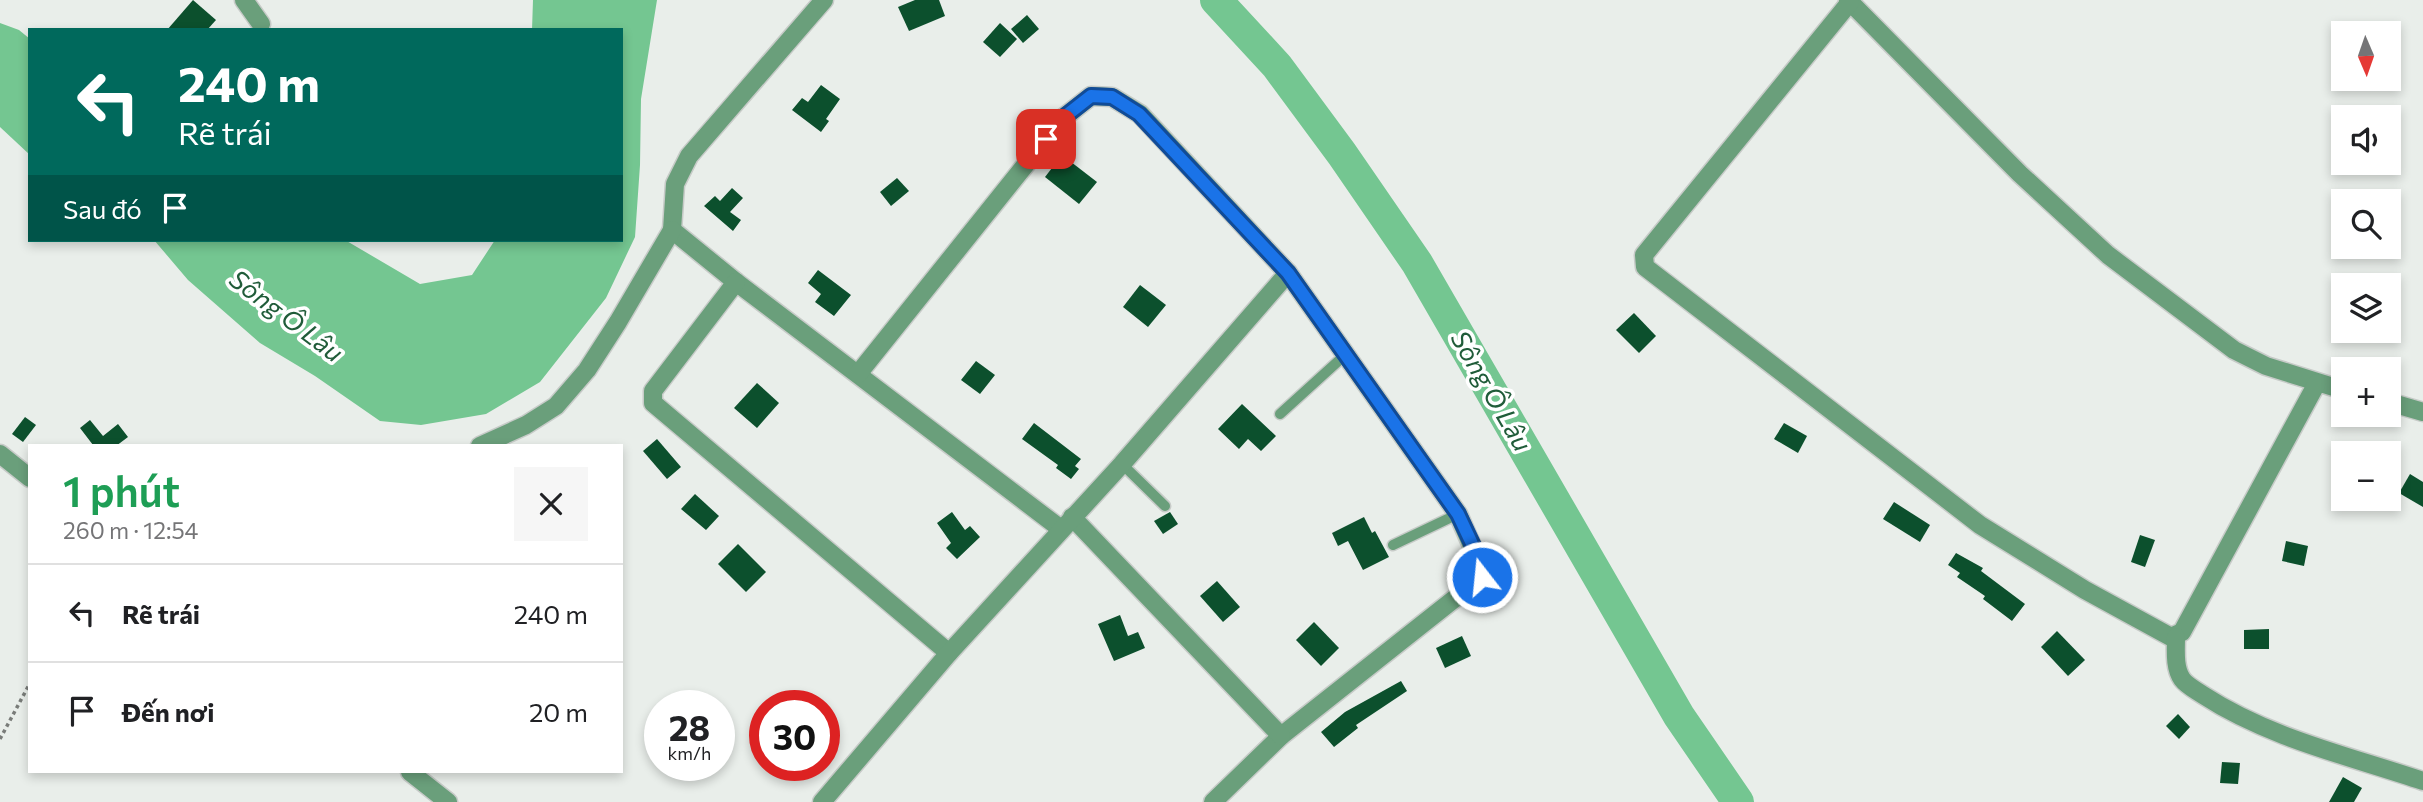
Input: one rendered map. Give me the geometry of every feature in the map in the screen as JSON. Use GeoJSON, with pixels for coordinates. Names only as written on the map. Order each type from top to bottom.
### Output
{"type":"FeatureCollection","features":[{"type":"Feature","properties":{"kind":"street"},"geometry":{"type":"LineString","coordinates":[[244,0],[261,24]]}},
{"type":"Feature","properties":{"kind":"street"},"geometry":{"type":"LineString","coordinates":[[484,444],[526,425],[556,406],[587,370],[672,230],[675,184],[689,156],[824,0]]}},
{"type":"Feature","properties":{"kind":"street"},"geometry":{"type":"LineString","coordinates":[[2317,383],[2182,632],[2176,637],[2168,636],[2085,590],[1980,525],[1645,267],[1644,255],[1849,1],[2020,173],[2108,255],[2234,350],[2266,366],[2331,387]]}},
{"type":"Feature","properties":{"kind":"street"},"geometry":{"type":"LineString","coordinates":[[858,374],[1063,118],[1091,96],[1112,97],[1139,114],[1288,273],[1458,514],[1483,567],[1482,577],[1280,736],[1213,802]]}},
{"type":"Feature","properties":{"kind":"street"},"geometry":{"type":"LineString","coordinates":[[672,230],[858,374],[1066,523],[1280,736]]}},
{"type":"Feature","properties":{"kind":"street"},"geometry":{"type":"LineString","coordinates":[[822,802],[949,653],[1122,464],[1288,273]]}},
{"type":"Feature","properties":{"kind":"street"},"geometry":{"type":"LineString","coordinates":[[736,282],[653,391],[653,404],[949,653]]}},
{"type":"Feature","properties":{"kind":"street"},"geometry":{"type":"LineString","coordinates":[[2401,406],[2423,412]]}},
{"type":"Feature","properties":{"kind":"street"},"geometry":{"type":"LineString","coordinates":[[0,454],[28,476]]}},
{"type":"Feature","properties":{"kind":"street"},"geometry":{"type":"LineString","coordinates":[[2176,637],[2180,677],[2221,707],[2269,729],[2423,780]]}},
{"type":"Feature","properties":{"kind":"street"},"geometry":{"type":"LineString","coordinates":[[411,773],[448,802]]}},
{"type":"Feature","properties":{"kind":"lane"},"geometry":{"type":"LineString","coordinates":[[1280,414],[1345,355]]}},
{"type":"Feature","properties":{"kind":"lane"},"geometry":{"type":"LineString","coordinates":[[1122,464],[1165,506]]}},
{"type":"Feature","properties":{"kind":"lane"},"geometry":{"type":"LineString","coordinates":[[1393,545],[1458,514]]}},
{"type":"Feature","properties":{"kind":"path"},"geometry":{"type":"LineString","coordinates":[[0,739],[28,688]]}},
{"type":"Feature","properties":{"kind":"water"},"geometry":{"type":"Polygon","coordinates":[[[533,0],[657,0],[641,99],[635,237],[606,298],[540,382],[486,414],[421,425],[380,421],[315,376],[260,343],[188,280],[156,242],[348,242],[420,284],[472,275],[494,242],[623,242],[623,28],[532,28],[533,0]]]}},
{"type":"Feature","properties":{"kind":"water"},"geometry":{"type":"Polygon","coordinates":[[[0,23],[19,30],[28,37],[28,153],[0,127],[0,23]]]}},
{"type":"Feature","properties":{"kind":"building"},"geometry":{"type":"Polygon","coordinates":[[[193,0],[216,20],[209,28],[169,28],[193,0]]]}},
{"type":"Feature","properties":{"kind":"building"},"geometry":{"type":"Polygon","coordinates":[[[915,0],[939,0],[945,16],[909,31],[898,7],[915,0]]]}},
{"type":"Feature","properties":{"kind":"building"},"geometry":{"type":"Polygon","coordinates":[[[1027,15],[1039,29],[1023,43],[1011,29],[1027,15]]]}},
{"type":"Feature","properties":{"kind":"building"},"geometry":{"type":"Polygon","coordinates":[[[1000,23],[1017,39],[1000,57],[983,42],[1000,23]]]}},
{"type":"Feature","properties":{"kind":"building"},"geometry":{"type":"Polygon","coordinates":[[[821,85],[840,99],[826,119],[829,121],[821,132],[792,110],[802,98],[808,102],[821,85]]]}},
{"type":"Feature","properties":{"kind":"building"},"geometry":{"type":"Polygon","coordinates":[[[1062,155],[1097,182],[1079,204],[1045,177],[1062,155]]]}},
{"type":"Feature","properties":{"kind":"building"},"geometry":{"type":"Polygon","coordinates":[[[897,178],[909,191],[891,206],[880,192],[897,178]]]}},
{"type":"Feature","properties":{"kind":"building"},"geometry":{"type":"Polygon","coordinates":[[[732,188],[743,198],[730,212],[741,220],[733,231],[704,206],[715,196],[720,201],[732,188]]]}},
{"type":"Feature","properties":{"kind":"building"},"geometry":{"type":"Polygon","coordinates":[[[818,270],[851,295],[834,316],[815,302],[821,294],[808,283],[818,270]]]}},
{"type":"Feature","properties":{"kind":"building"},"geometry":{"type":"Polygon","coordinates":[[[1140,285],[1166,305],[1148,327],[1123,307],[1140,285]]]}},
{"type":"Feature","properties":{"kind":"building"},"geometry":{"type":"Polygon","coordinates":[[[1634,313],[1656,336],[1639,353],[1616,330],[1634,313]]]}},
{"type":"Feature","properties":{"kind":"building"},"geometry":{"type":"Polygon","coordinates":[[[976,361],[995,375],[980,394],[961,380],[976,361]]]}},
{"type":"Feature","properties":{"kind":"building"},"geometry":{"type":"Polygon","coordinates":[[[757,383],[779,403],[757,428],[734,408],[757,383]]]}},
{"type":"Feature","properties":{"kind":"building"},"geometry":{"type":"Polygon","coordinates":[[[1242,404],[1276,436],[1261,451],[1248,439],[1239,449],[1218,429],[1242,404]]]}},
{"type":"Feature","properties":{"kind":"building"},"geometry":{"type":"Polygon","coordinates":[[[25,417],[36,425],[23,442],[12,434],[25,417]]]}},
{"type":"Feature","properties":{"kind":"building"},"geometry":{"type":"Polygon","coordinates":[[[90,420],[103,436],[118,424],[128,437],[119,444],[92,444],[80,428],[90,420]]]}},
{"type":"Feature","properties":{"kind":"building"},"geometry":{"type":"Polygon","coordinates":[[[1034,423],[1081,459],[1075,466],[1079,469],[1071,479],[1056,468],[1058,465],[1022,439],[1034,423]]]}},
{"type":"Feature","properties":{"kind":"building"},"geometry":{"type":"Polygon","coordinates":[[[1784,423],[1807,436],[1798,453],[1774,439],[1784,423]]]}},
{"type":"Feature","properties":{"kind":"building"},"geometry":{"type":"Polygon","coordinates":[[[657,439],[681,467],[667,479],[643,451],[657,439]]]}},
{"type":"Feature","properties":{"kind":"building"},"geometry":{"type":"Polygon","coordinates":[[[2410,474],[2423,482],[2423,507],[2401,494],[2410,474]]]}},
{"type":"Feature","properties":{"kind":"building"},"geometry":{"type":"Polygon","coordinates":[[[695,494],[719,516],[706,530],[681,509],[695,494]]]}},
{"type":"Feature","properties":{"kind":"building"},"geometry":{"type":"Polygon","coordinates":[[[1894,502],[1930,525],[1920,542],[1883,519],[1894,502]]]}},
{"type":"Feature","properties":{"kind":"building"},"geometry":{"type":"Polygon","coordinates":[[[952,512],[965,530],[970,526],[980,537],[957,559],[946,548],[951,543],[937,523],[952,512]]]}},
{"type":"Feature","properties":{"kind":"building"},"geometry":{"type":"Polygon","coordinates":[[[1170,512],[1178,524],[1163,534],[1154,521],[1170,512]]]}},
{"type":"Feature","properties":{"kind":"building"},"geometry":{"type":"Polygon","coordinates":[[[1364,517],[1389,557],[1363,570],[1348,541],[1338,546],[1332,533],[1364,517]]]}},
{"type":"Feature","properties":{"kind":"building"},"geometry":{"type":"Polygon","coordinates":[[[2140,535],[2155,540],[2145,567],[2131,562],[2140,535]]]}},
{"type":"Feature","properties":{"kind":"building"},"geometry":{"type":"Polygon","coordinates":[[[2286,541],[2308,546],[2304,566],[2282,561],[2286,541]]]}},
{"type":"Feature","properties":{"kind":"building"},"geometry":{"type":"Polygon","coordinates":[[[738,544],[766,572],[746,592],[718,564],[738,544]]]}},
{"type":"Feature","properties":{"kind":"building"},"geometry":{"type":"Polygon","coordinates":[[[1956,553],[1983,568],[1981,571],[2025,604],[2012,621],[1983,599],[1985,596],[1957,577],[1960,573],[1948,565],[1956,553]]]}},
{"type":"Feature","properties":{"kind":"building"},"geometry":{"type":"Polygon","coordinates":[[[1217,581],[1240,607],[1223,622],[1200,596],[1217,581]]]}},
{"type":"Feature","properties":{"kind":"building"},"geometry":{"type":"Polygon","coordinates":[[[1120,615],[1128,636],[1138,632],[1145,648],[1114,661],[1098,624],[1120,615]]]}},
{"type":"Feature","properties":{"kind":"building"},"geometry":{"type":"Polygon","coordinates":[[[1314,622],[1339,648],[1321,666],[1296,640],[1314,622]]]}},
{"type":"Feature","properties":{"kind":"building"},"geometry":{"type":"Polygon","coordinates":[[[2269,629],[2269,649],[2244,649],[2244,630],[2269,629]]]}},
{"type":"Feature","properties":{"kind":"building"},"geometry":{"type":"Polygon","coordinates":[[[2057,631],[2085,660],[2068,676],[2041,647],[2057,631]]]}},
{"type":"Feature","properties":{"kind":"building"},"geometry":{"type":"Polygon","coordinates":[[[1462,636],[1471,656],[1445,668],[1436,648],[1462,636]]]}},
{"type":"Feature","properties":{"kind":"building"},"geometry":{"type":"Polygon","coordinates":[[[1401,681],[1407,691],[1356,725],[1358,728],[1334,747],[1321,732],[1345,712],[1401,681]]]}},
{"type":"Feature","properties":{"kind":"building"},"geometry":{"type":"Polygon","coordinates":[[[2178,714],[2190,727],[2179,739],[2166,726],[2178,714]]]}},
{"type":"Feature","properties":{"kind":"building"},"geometry":{"type":"Polygon","coordinates":[[[2222,762],[2240,763],[2238,784],[2220,783],[2222,762]]]}},
{"type":"Feature","properties":{"kind":"building"},"geometry":{"type":"Polygon","coordinates":[[[2343,777],[2362,788],[2354,802],[2329,802],[2343,777]]]}},
{"type":"Feature","properties":{"kind":"waterway","name":"Sông Ô Lâu"},"geometry":{"type":"LineString","coordinates":[[1216,0],[1277,66],[1417,263],[1679,716],[1738,802]]}},
{"type":"Feature","properties":{"kind":"route"},"geometry":{"type":"LineString","coordinates":[[1046,139],[1063,118],[1091,96],[1112,97],[1139,114],[1288,273],[1458,514],[1483,567],[1482,577]]}}]}
